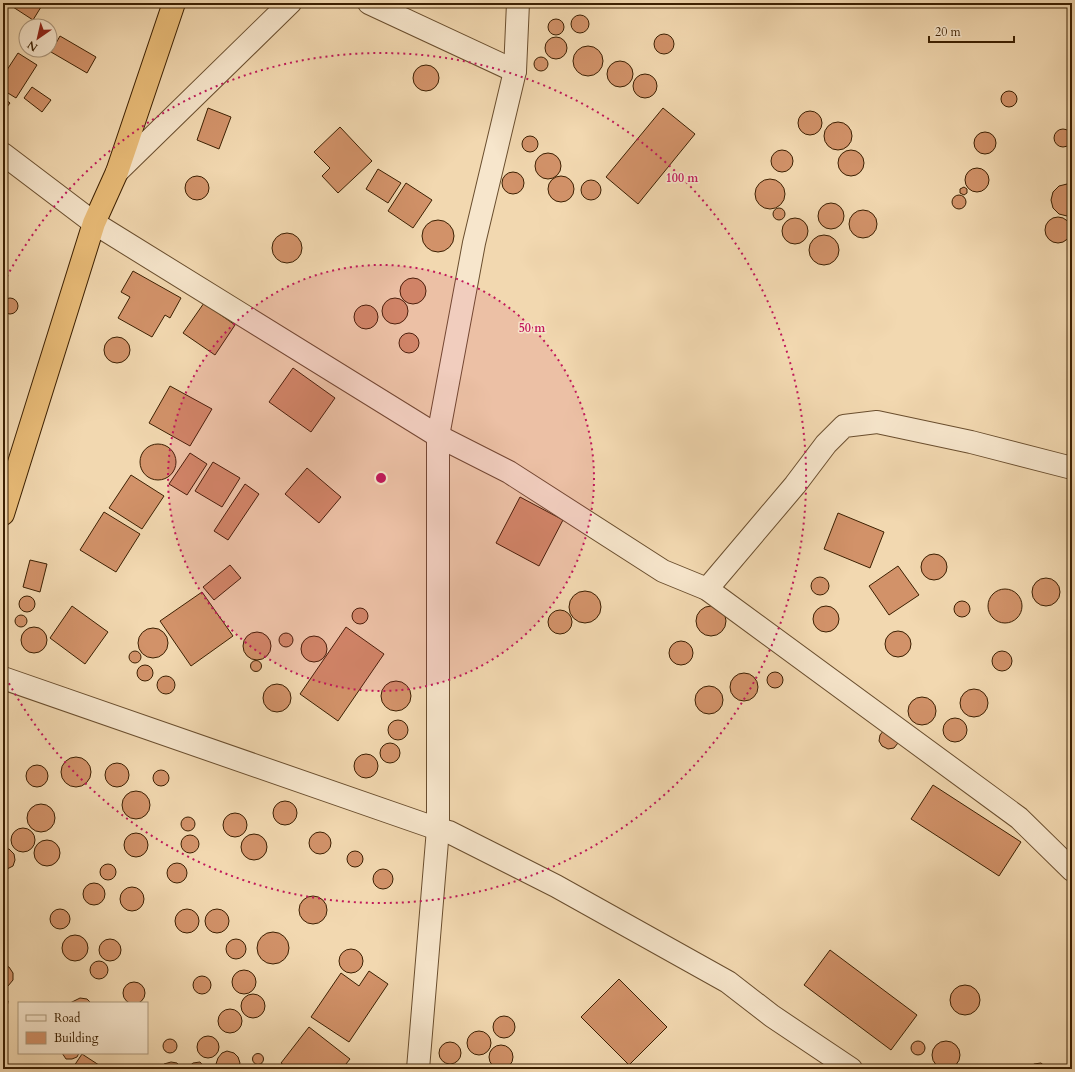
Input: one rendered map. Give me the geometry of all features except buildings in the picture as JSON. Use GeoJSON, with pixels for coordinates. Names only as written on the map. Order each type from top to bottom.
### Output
{"type":"FeatureCollection","features":[{"type":"Feature","properties":{"kind":"highway"},"geometry":{"type":"LineString","coordinates":[[3,514],[94,223],[117,172],[174,3]]}},
{"type":"Feature","properties":{"kind":"street"},"geometry":{"type":"LineString","coordinates":[[117,172],[290,3]]}},
{"type":"Feature","properties":{"kind":"street"},"geometry":{"type":"LineString","coordinates":[[369,3],[515,71]]}},
{"type":"Feature","properties":{"kind":"street"},"geometry":{"type":"LineString","coordinates":[[418,1069],[438,829],[438,436],[474,243],[515,71],[518,3]]}},
{"type":"Feature","properties":{"kind":"street"},"geometry":{"type":"LineString","coordinates":[[3,154],[94,223],[438,436],[509,472],[663,571],[707,589],[1019,818],[1072,870]]}},
{"type":"Feature","properties":{"kind":"street"},"geometry":{"type":"LineString","coordinates":[[707,589],[795,485],[826,444],[844,426],[877,422],[972,442],[1072,468]]}},
{"type":"Feature","properties":{"kind":"street"},"geometry":{"type":"LineString","coordinates":[[3,678],[448,832],[556,886],[728,982],[772,1016],[851,1069]]}}]}
